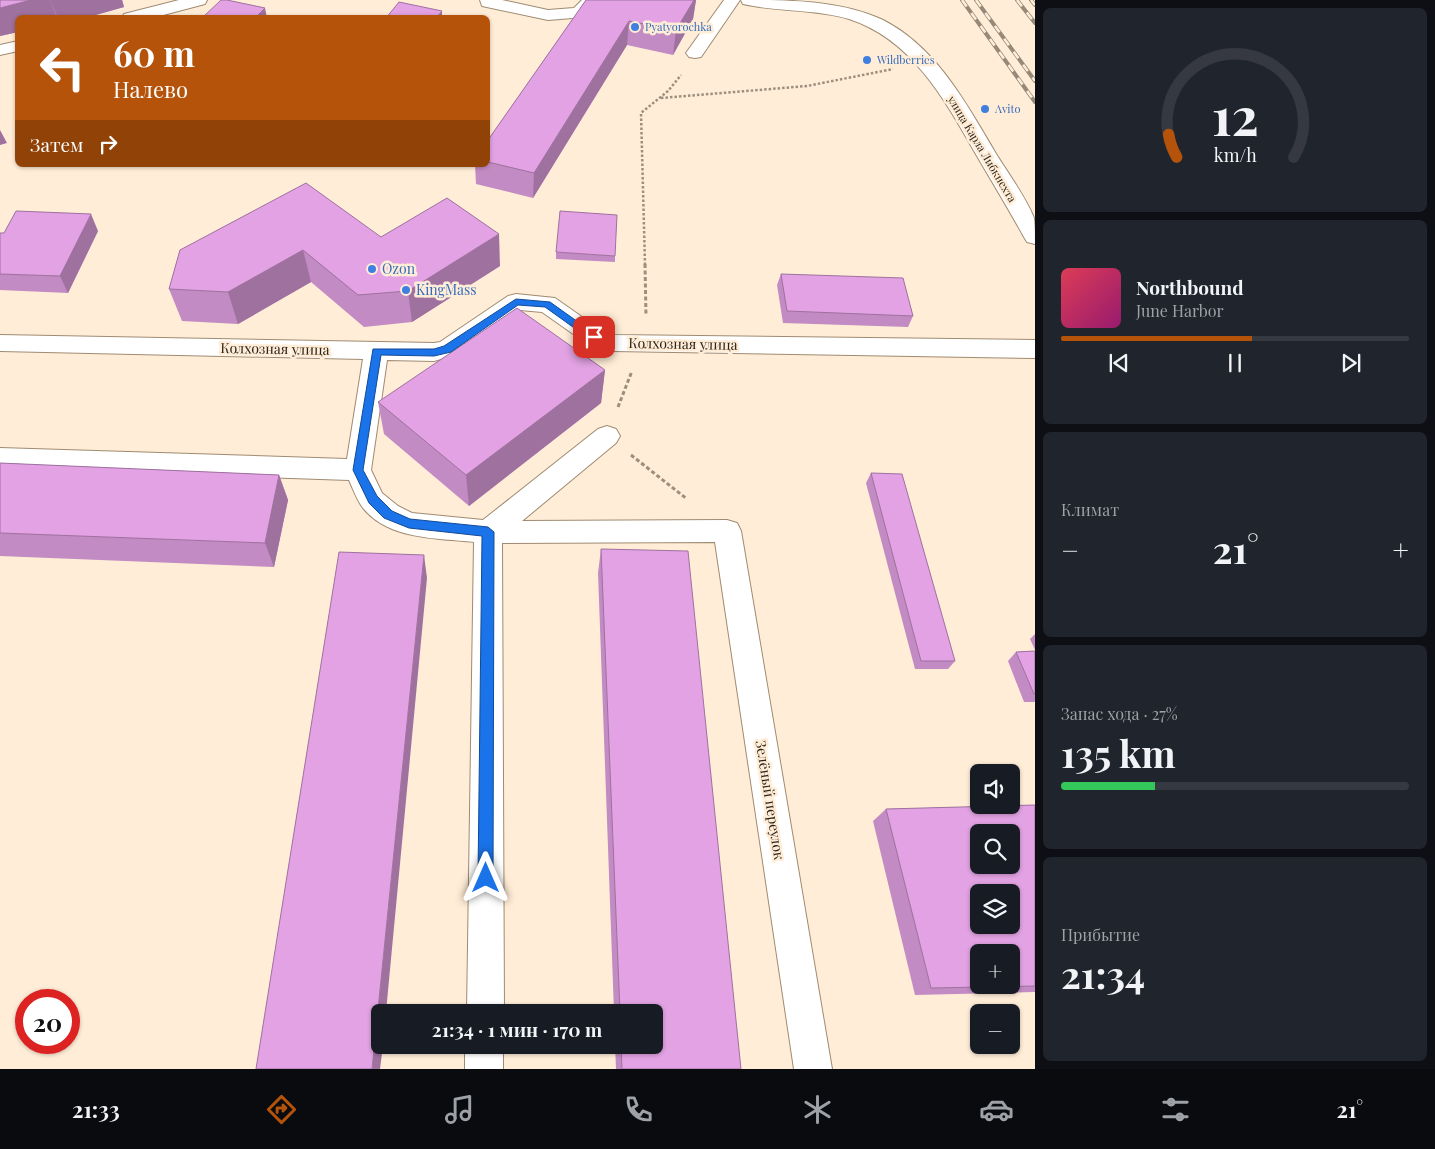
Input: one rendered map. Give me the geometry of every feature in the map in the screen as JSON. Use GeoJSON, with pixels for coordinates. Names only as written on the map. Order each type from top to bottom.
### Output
{"type":"FeatureCollection","features":[{"type":"Feature","properties":{"kind":"street"},"geometry":{"type":"LineString","coordinates":[[142,15],[199,0]]}},
{"type":"Feature","properties":{"kind":"street"},"geometry":{"type":"LineString","coordinates":[[488,0],[488,2],[548,15],[579,13],[592,0]]}},
{"type":"Feature","properties":{"kind":"street"},"geometry":{"type":"LineString","coordinates":[[695,54],[732,0]]}},
{"type":"Feature","properties":{"kind":"street","name":"улица Карла Либкнехта"},"geometry":{"type":"LineString","coordinates":[[749,0],[853,8],[904,41],[926,63],[956,102],[1035,237]]}},
{"type":"Feature","properties":{"kind":"street"},"geometry":{"type":"LineString","coordinates":[[0,50],[15,47]]}},
{"type":"Feature","properties":{"kind":"street","name":"Колхозная улица"},"geometry":{"type":"LineString","coordinates":[[0,343],[434,352],[447,349],[516,302],[547,304],[594,337],[613,343],[1034,348]]}},
{"type":"Feature","properties":{"kind":"street"},"geometry":{"type":"LineString","coordinates":[[376,352],[358,470],[372,500],[388,514],[409,524],[488,532],[727,531]]}},
{"type":"Feature","properties":{"kind":"street"},"geometry":{"type":"LineString","coordinates":[[488,532],[607,436]]}},
{"type":"Feature","properties":{"kind":"street"},"geometry":{"type":"LineString","coordinates":[[0,458],[358,470]]}},
{"type":"Feature","properties":{"kind":"street","name":"Зелёный переулок"},"geometry":{"type":"LineString","coordinates":[[727,531],[813,1069]]}},
{"type":"Feature","properties":{"kind":"street"},"geometry":{"type":"LineString","coordinates":[[485,1004],[488,532]]}},
{"type":"Feature","properties":{"kind":"street"},"geometry":{"type":"LineString","coordinates":[[484,1054],[484,1069]]}},
{"type":"Feature","properties":{"kind":"path"},"geometry":{"type":"LineString","coordinates":[[695,54],[676,83],[641,114],[657,345],[631,371],[607,436],[727,531]]}},
{"type":"Feature","properties":{"kind":"path"},"geometry":{"type":"LineString","coordinates":[[661,98],[792,89],[865,76],[894,68]]}},
{"type":"Feature","properties":{"kind":"building"},"geometry":{"type":"Polygon","coordinates":[[[0,0],[31,0],[0,8],[0,0]]]}},
{"type":"Feature","properties":{"kind":"building"},"geometry":{"type":"Polygon","coordinates":[[[221,0],[265,8],[258,15],[205,15],[221,0]]]}},
{"type":"Feature","properties":{"kind":"building"},"geometry":{"type":"Polygon","coordinates":[[[586,0],[694,0],[676,30],[629,21],[534,173],[490,162],[490,137],[586,0]]]}},
{"type":"Feature","properties":{"kind":"building"},"geometry":{"type":"Polygon","coordinates":[[[399,2],[442,11],[439,15],[388,15],[399,2]]]}},
{"type":"Feature","properties":{"kind":"building"},"geometry":{"type":"Polygon","coordinates":[[[306,183],[381,237],[447,198],[499,234],[408,291],[358,295],[303,250],[228,292],[169,289],[180,250],[306,183]]]}},
{"type":"Feature","properties":{"kind":"building"},"geometry":{"type":"Polygon","coordinates":[[[16,211],[91,214],[60,276],[0,274],[0,233],[4,233],[16,211]]]}},
{"type":"Feature","properties":{"kind":"building"},"geometry":{"type":"Polygon","coordinates":[[[560,211],[617,215],[615,256],[556,252],[560,211]]]}},
{"type":"Feature","properties":{"kind":"building"},"geometry":{"type":"Polygon","coordinates":[[[781,274],[903,278],[913,316],[787,311],[781,274]]]}},
{"type":"Feature","properties":{"kind":"building"},"geometry":{"type":"Polygon","coordinates":[[[517,308],[605,370],[466,475],[378,402],[517,308]]]}},
{"type":"Feature","properties":{"kind":"building"},"geometry":{"type":"Polygon","coordinates":[[[0,463],[279,475],[265,543],[0,533],[0,463]]]}},
{"type":"Feature","properties":{"kind":"building"},"geometry":{"type":"Polygon","coordinates":[[[871,473],[902,474],[955,661],[921,661],[871,473]]]}},
{"type":"Feature","properties":{"kind":"building"},"geometry":{"type":"Polygon","coordinates":[[[601,549],[688,551],[741,1069],[622,1069],[621,1054],[663,1054],[663,1004],[620,1004],[601,549]]]}},
{"type":"Feature","properties":{"kind":"building"},"geometry":{"type":"Polygon","coordinates":[[[339,552],[424,555],[379,1004],[371,1004],[371,1054],[374,1054],[372,1069],[256,1069],[339,552]]]}},
{"type":"Feature","properties":{"kind":"building"},"geometry":{"type":"Polygon","coordinates":[[[1035,651],[1035,694],[1034,694],[1016,652],[1035,651]]]}},
{"type":"Feature","properties":{"kind":"building"},"geometry":{"type":"Polygon","coordinates":[[[1020,805],[1035,805],[1035,986],[1020,986],[1020,944],[970,944],[970,987],[931,988],[886,809],[970,807],[970,814],[1020,814],[1020,805]]]}},
{"type":"Feature","properties":{"kind":"railway"},"geometry":{"type":"LineString","coordinates":[[962,0],[1035,102]]}},
{"type":"Feature","properties":{"kind":"railway"},"geometry":{"type":"LineString","coordinates":[[976,0],[1035,81]]}},
{"type":"Feature","properties":{"kind":"railway"},"geometry":{"type":"LineString","coordinates":[[1017,0],[1035,23]]}},
{"type":"Feature","properties":{"kind":"railway"},"geometry":{"type":"LineString","coordinates":[[1031,0],[1035,5]]}},
{"type":"Feature","properties":{"kind":"place","name":"Pyatyorochka"},"geometry":{"type":"Point","coordinates":[635,27]}},
{"type":"Feature","properties":{"kind":"place","name":"Wildberries"},"geometry":{"type":"Point","coordinates":[867,60]}},
{"type":"Feature","properties":{"kind":"place","name":"Avito"},"geometry":{"type":"Point","coordinates":[985,109]}},
{"type":"Feature","properties":{"kind":"place","name":"Ozon"},"geometry":{"type":"Point","coordinates":[372,269]}},
{"type":"Feature","properties":{"kind":"place","name":"KingMass"},"geometry":{"type":"Point","coordinates":[406,290]}},
{"type":"Feature","properties":{"kind":"route"},"geometry":{"type":"LineString","coordinates":[[486,878],[488,532],[409,524],[388,514],[372,500],[358,470],[376,352],[434,352],[447,349],[516,302],[547,304],[594,337]]}}]}
